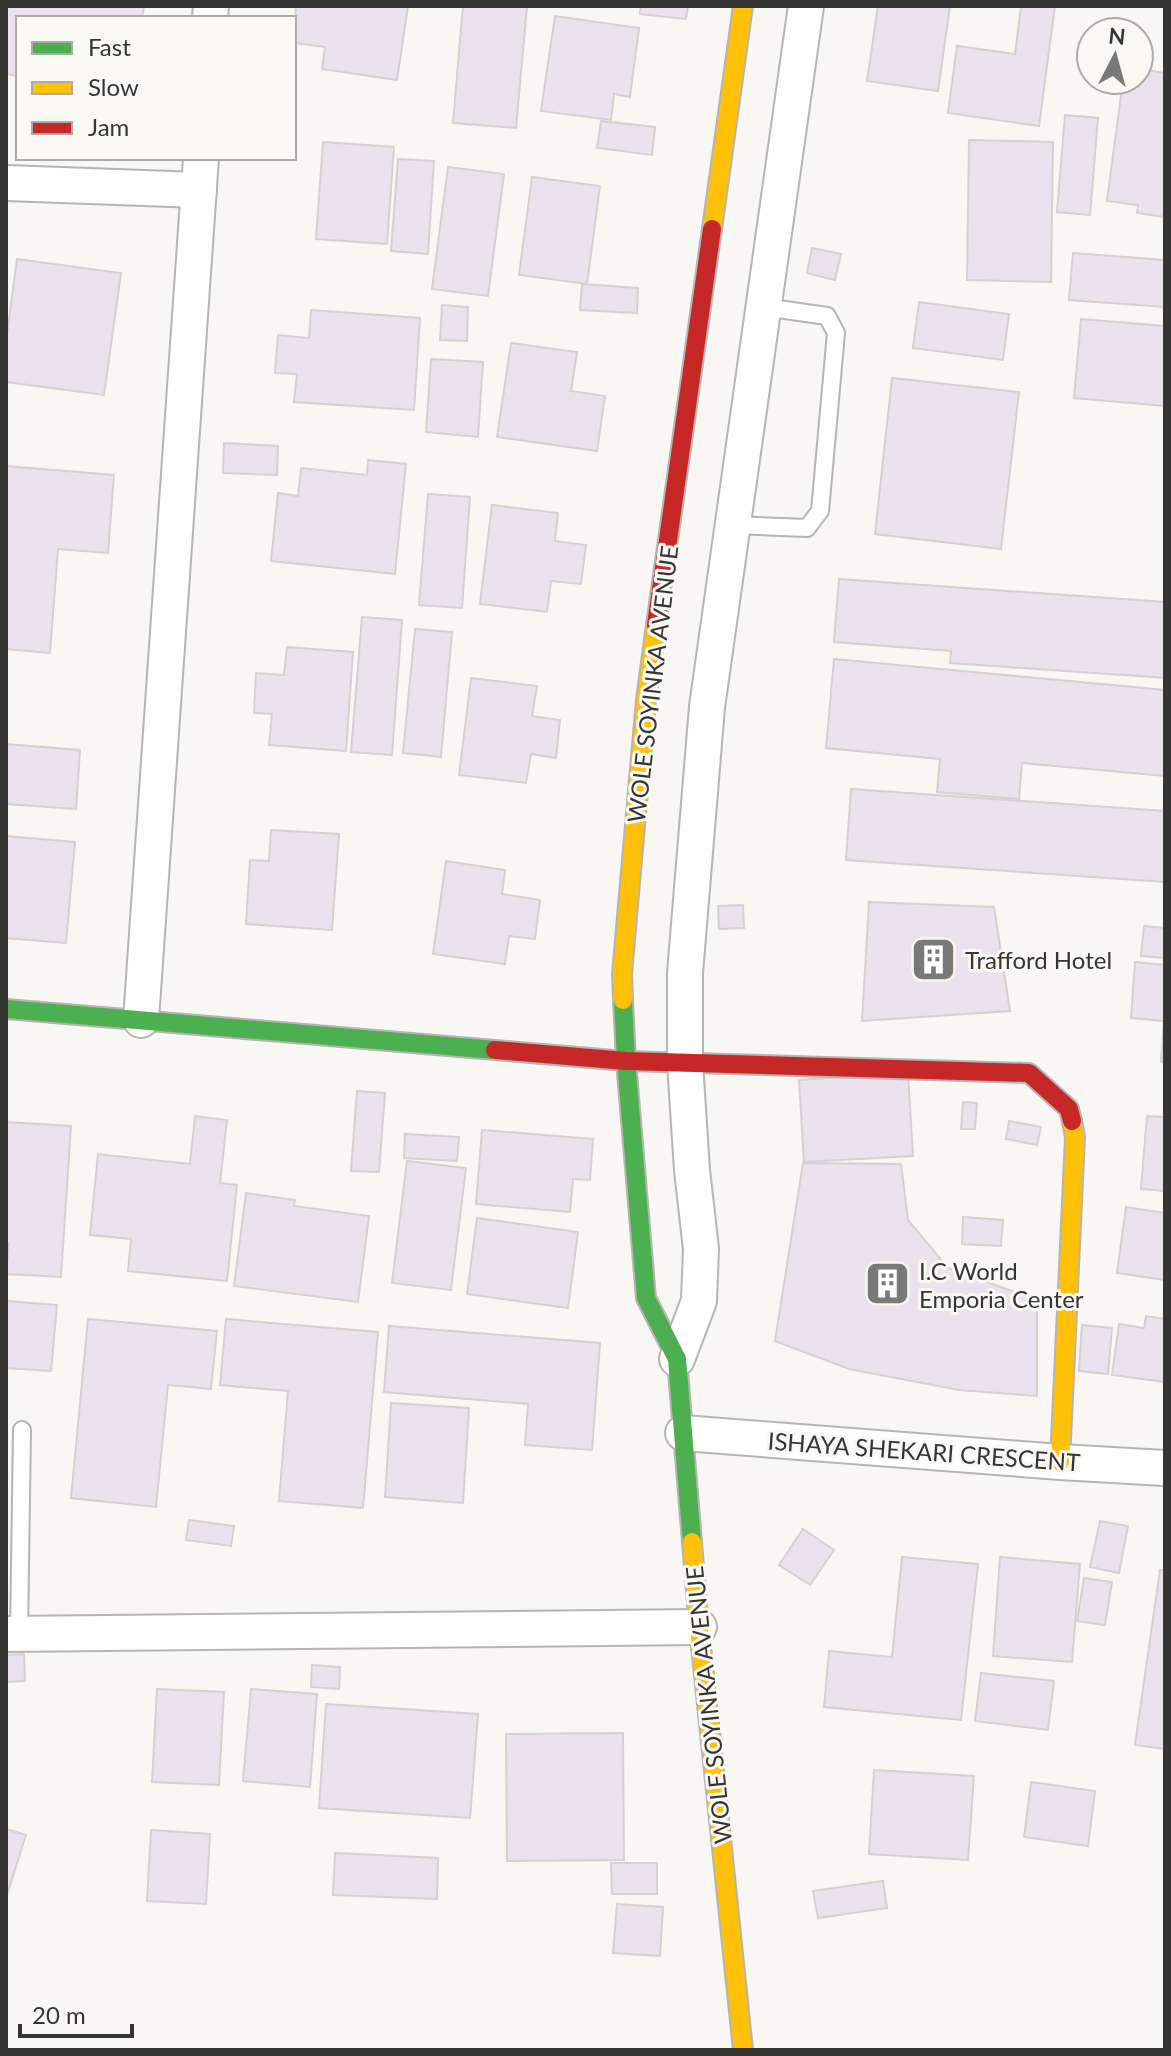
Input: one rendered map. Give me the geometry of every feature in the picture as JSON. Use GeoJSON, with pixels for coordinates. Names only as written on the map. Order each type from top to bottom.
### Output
{"type":"FeatureCollection","features":[{"type":"Feature","properties":{"kind":"street","name":"WOLE SOYINKA AVENUE"},"geometry":{"type":"LineString","coordinates":[[743,6],[646,700],[622,974],[626,1061],[646,1298],[677,1359],[699,1627],[743,2050]]}},
{"type":"Feature","properties":{"kind":"street","name":"WOLE SOYINKA AVENUE"},"geometry":{"type":"LineString","coordinates":[[677,1359],[699,1301],[701,1249],[685,1063],[685,973],[707,707],[806,6]]}},
{"type":"Feature","properties":{"kind":"street"},"geometry":{"type":"LineString","coordinates":[[6,183],[200,174],[141,1020]]}},
{"type":"Feature","properties":{"kind":"street"},"geometry":{"type":"LineString","coordinates":[[6,1009],[626,1061],[1029,1073],[1069,1109],[1075,1137],[1060,1462]]}},
{"type":"Feature","properties":{"kind":"street","name":"ISHAYA SHEKARI CRESCENT"},"geometry":{"type":"LineString","coordinates":[[683,1433],[1165,1468]]}},
{"type":"Feature","properties":{"kind":"street"},"geometry":{"type":"LineString","coordinates":[[12,1634],[699,1627]]}},
{"type":"Feature","properties":{"kind":"lane"},"geometry":{"type":"LineString","coordinates":[[733,525],[807,528],[820,511],[836,333],[827,316],[764,307]]}},
{"type":"Feature","properties":{"kind":"lane"},"geometry":{"type":"LineString","coordinates":[[12,1634],[22,1430]]}},
{"type":"Feature","properties":{"kind":"building"},"geometry":{"type":"Polygon","coordinates":[[[6,6],[144,6],[142,16],[16,16],[16,76],[6,74],[6,6]]]}},
{"type":"Feature","properties":{"kind":"building"},"geometry":{"type":"Polygon","coordinates":[[[296,6],[408,6],[397,80],[322,69],[325,47],[296,43],[296,6]]]}},
{"type":"Feature","properties":{"kind":"building"},"geometry":{"type":"Polygon","coordinates":[[[463,6],[527,6],[516,128],[453,123],[463,6]]]}},
{"type":"Feature","properties":{"kind":"building"},"geometry":{"type":"Polygon","coordinates":[[[641,6],[688,6],[686,19],[640,14],[641,6]]]}},
{"type":"Feature","properties":{"kind":"building"},"geometry":{"type":"Polygon","coordinates":[[[878,6],[950,6],[938,91],[867,81],[878,6]]]}},
{"type":"Feature","properties":{"kind":"building"},"geometry":{"type":"Polygon","coordinates":[[[1021,6],[1055,6],[1039,126],[948,113],[957,46],[1015,54],[1021,6]]]}},
{"type":"Feature","properties":{"kind":"building"},"geometry":{"type":"Polygon","coordinates":[[[555,16],[639,28],[630,97],[614,94],[611,120],[541,111],[555,16]]]}},
{"type":"Feature","properties":{"kind":"building"},"geometry":{"type":"Polygon","coordinates":[[[1155,71],[1165,73],[1165,217],[1137,213],[1138,205],[1107,201],[1121,96],[1155,96],[1155,71]]]}},
{"type":"Feature","properties":{"kind":"building"},"geometry":{"type":"Polygon","coordinates":[[[1065,115],[1098,118],[1090,215],[1057,212],[1065,115]]]}},
{"type":"Feature","properties":{"kind":"building"},"geometry":{"type":"Polygon","coordinates":[[[601,121],[655,127],[652,155],[597,148],[601,121]]]}},
{"type":"Feature","properties":{"kind":"building"},"geometry":{"type":"Polygon","coordinates":[[[969,140],[1053,142],[1051,282],[967,280],[969,140]]]}},
{"type":"Feature","properties":{"kind":"building"},"geometry":{"type":"Polygon","coordinates":[[[323,142],[394,147],[387,244],[316,239],[323,142]]]}},
{"type":"Feature","properties":{"kind":"building"},"geometry":{"type":"Polygon","coordinates":[[[398,159],[434,161],[428,254],[391,251],[398,159]]]}},
{"type":"Feature","properties":{"kind":"building"},"geometry":{"type":"Polygon","coordinates":[[[448,167],[504,174],[488,296],[432,289],[448,167]]]}},
{"type":"Feature","properties":{"kind":"building"},"geometry":{"type":"Polygon","coordinates":[[[532,177],[600,186],[587,284],[519,275],[532,177]]]}},
{"type":"Feature","properties":{"kind":"building"},"geometry":{"type":"Polygon","coordinates":[[[812,248],[841,254],[835,280],[807,273],[812,248]]]}},
{"type":"Feature","properties":{"kind":"building"},"geometry":{"type":"Polygon","coordinates":[[[1073,253],[1165,260],[1165,307],[1069,300],[1073,253]]]}},
{"type":"Feature","properties":{"kind":"building"},"geometry":{"type":"Polygon","coordinates":[[[17,259],[121,273],[104,395],[6,382],[6,342],[17,259]]]}},
{"type":"Feature","properties":{"kind":"building"},"geometry":{"type":"Polygon","coordinates":[[[582,284],[638,288],[637,313],[580,310],[582,284]]]}},
{"type":"Feature","properties":{"kind":"building"},"geometry":{"type":"Polygon","coordinates":[[[919,302],[1009,314],[1003,360],[913,348],[919,302]]]}},
{"type":"Feature","properties":{"kind":"building"},"geometry":{"type":"Polygon","coordinates":[[[442,305],[468,307],[467,341],[440,340],[442,305]]]}},
{"type":"Feature","properties":{"kind":"building"},"geometry":{"type":"Polygon","coordinates":[[[311,310],[420,318],[414,410],[294,402],[297,374],[275,373],[278,335],[309,338],[311,310]]]}},
{"type":"Feature","properties":{"kind":"building"},"geometry":{"type":"Polygon","coordinates":[[[1081,319],[1165,326],[1165,406],[1074,398],[1081,319]]]}},
{"type":"Feature","properties":{"kind":"building"},"geometry":{"type":"Polygon","coordinates":[[[511,343],[577,352],[571,391],[605,396],[597,451],[497,437],[511,343]]]}},
{"type":"Feature","properties":{"kind":"building"},"geometry":{"type":"Polygon","coordinates":[[[431,359],[483,362],[478,437],[426,432],[431,359]]]}},
{"type":"Feature","properties":{"kind":"building"},"geometry":{"type":"Polygon","coordinates":[[[892,378],[1019,392],[1001,549],[875,534],[892,378]]]}},
{"type":"Feature","properties":{"kind":"building"},"geometry":{"type":"Polygon","coordinates":[[[224,443],[278,446],[277,475],[223,473],[224,443]]]}},
{"type":"Feature","properties":{"kind":"building"},"geometry":{"type":"Polygon","coordinates":[[[368,460],[406,464],[395,574],[271,561],[278,493],[298,496],[301,468],[367,475],[368,460]]]}},
{"type":"Feature","properties":{"kind":"building"},"geometry":{"type":"Polygon","coordinates":[[[6,466],[114,475],[108,553],[58,549],[50,653],[6,649],[6,466]]]}},
{"type":"Feature","properties":{"kind":"building"},"geometry":{"type":"Polygon","coordinates":[[[428,494],[470,497],[462,608],[419,605],[428,494]]]}},
{"type":"Feature","properties":{"kind":"building"},"geometry":{"type":"Polygon","coordinates":[[[492,505],[558,513],[555,541],[586,545],[581,584],[551,581],[547,612],[480,604],[492,505]]]}},
{"type":"Feature","properties":{"kind":"building"},"geometry":{"type":"Polygon","coordinates":[[[839,579],[1165,602],[1165,678],[950,663],[951,651],[834,642],[839,579]]]}},
{"type":"Feature","properties":{"kind":"building"},"geometry":{"type":"Polygon","coordinates":[[[362,617],[402,620],[392,755],[351,752],[362,617]]]}},
{"type":"Feature","properties":{"kind":"building"},"geometry":{"type":"Polygon","coordinates":[[[415,629],[452,632],[441,757],[403,753],[415,629]]]}},
{"type":"Feature","properties":{"kind":"building"},"geometry":{"type":"Polygon","coordinates":[[[287,647],[353,652],[346,751],[269,745],[272,714],[254,713],[256,673],[284,675],[287,647]]]}},
{"type":"Feature","properties":{"kind":"building"},"geometry":{"type":"Polygon","coordinates":[[[834,659],[1165,690],[1165,776],[1022,763],[1019,799],[937,792],[940,759],[826,748],[834,659]]]}},
{"type":"Feature","properties":{"kind":"building"},"geometry":{"type":"Polygon","coordinates":[[[471,678],[537,686],[532,716],[560,720],[556,758],[531,754],[526,783],[459,775],[471,678]]]}},
{"type":"Feature","properties":{"kind":"building"},"geometry":{"type":"Polygon","coordinates":[[[6,744],[80,750],[76,809],[6,804],[6,744]]]}},
{"type":"Feature","properties":{"kind":"building"},"geometry":{"type":"Polygon","coordinates":[[[851,789],[1165,811],[1165,882],[846,860],[851,789]]]}},
{"type":"Feature","properties":{"kind":"building"},"geometry":{"type":"Polygon","coordinates":[[[271,830],[339,834],[332,930],[246,924],[250,860],[269,861],[271,830]]]}},
{"type":"Feature","properties":{"kind":"building"},"geometry":{"type":"Polygon","coordinates":[[[6,836],[75,842],[66,943],[6,938],[6,836]]]}},
{"type":"Feature","properties":{"kind":"building"},"geometry":{"type":"Polygon","coordinates":[[[446,861],[505,870],[502,894],[540,900],[535,939],[509,936],[505,964],[433,954],[446,861]]]}},
{"type":"Feature","properties":{"kind":"building","name":"Trafford Hotel"},"geometry":{"type":"Polygon","coordinates":[[[869,902],[994,907],[1010,1011],[862,1021],[869,902]]]}},
{"type":"Feature","properties":{"kind":"building"},"geometry":{"type":"Polygon","coordinates":[[[743,905],[744,928],[719,929],[718,906],[743,905]]]}},
{"type":"Feature","properties":{"kind":"building"},"geometry":{"type":"Polygon","coordinates":[[[1144,926],[1165,928],[1165,958],[1141,956],[1144,926]]]}},
{"type":"Feature","properties":{"kind":"building"},"geometry":{"type":"Polygon","coordinates":[[[1135,962],[1165,965],[1165,1063],[1161,1062],[1164,1021],[1131,1018],[1135,962]]]}},
{"type":"Feature","properties":{"kind":"building"},"geometry":{"type":"Polygon","coordinates":[[[908,1073],[913,1156],[804,1162],[799,1080],[908,1073]]]}},
{"type":"Feature","properties":{"kind":"building"},"geometry":{"type":"Polygon","coordinates":[[[357,1091],[385,1093],[379,1172],[351,1171],[357,1091]]]}},
{"type":"Feature","properties":{"kind":"building"},"geometry":{"type":"Polygon","coordinates":[[[963,1102],[977,1103],[975,1129],[961,1129],[963,1102]]]}},
{"type":"Feature","properties":{"kind":"building"},"geometry":{"type":"Polygon","coordinates":[[[195,1116],[227,1120],[220,1183],[237,1185],[227,1281],[128,1271],[131,1239],[90,1235],[98,1154],[190,1164],[195,1116]]]}},
{"type":"Feature","properties":{"kind":"building"},"geometry":{"type":"Polygon","coordinates":[[[1147,1116],[1165,1117],[1165,1191],[1141,1189],[1147,1116]]]}},
{"type":"Feature","properties":{"kind":"building"},"geometry":{"type":"Polygon","coordinates":[[[1009,1121],[1041,1127],[1037,1145],[1006,1139],[1009,1121]]]}},
{"type":"Feature","properties":{"kind":"building"},"geometry":{"type":"Polygon","coordinates":[[[6,1122],[71,1126],[61,1277],[6,1274],[9,1244],[6,1244],[6,1122]]]}},
{"type":"Feature","properties":{"kind":"building"},"geometry":{"type":"Polygon","coordinates":[[[482,1130],[593,1139],[590,1180],[573,1179],[570,1212],[476,1204],[482,1130]]]}},
{"type":"Feature","properties":{"kind":"building"},"geometry":{"type":"Polygon","coordinates":[[[405,1134],[459,1137],[457,1161],[404,1158],[405,1134]]]}},
{"type":"Feature","properties":{"kind":"building"},"geometry":{"type":"Polygon","coordinates":[[[407,1161],[466,1168],[451,1290],[392,1283],[407,1161]]]}},
{"type":"Feature","properties":{"kind":"building","name":"I.C World Emporia Center"},"geometry":{"type":"Polygon","coordinates":[[[803,1163],[901,1164],[908,1220],[948,1268],[1037,1300],[1037,1396],[959,1390],[849,1369],[775,1341],[803,1163]]]}},
{"type":"Feature","properties":{"kind":"building"},"geometry":{"type":"Polygon","coordinates":[[[246,1193],[295,1200],[294,1206],[369,1216],[358,1302],[234,1286],[246,1193]]]}},
{"type":"Feature","properties":{"kind":"building"},"geometry":{"type":"Polygon","coordinates":[[[1126,1207],[1165,1213],[1165,1280],[1117,1273],[1126,1207]]]}},
{"type":"Feature","properties":{"kind":"building"},"geometry":{"type":"Polygon","coordinates":[[[963,1217],[1003,1220],[1001,1246],[962,1244],[963,1217]]]}},
{"type":"Feature","properties":{"kind":"building"},"geometry":{"type":"Polygon","coordinates":[[[477,1218],[578,1232],[568,1308],[467,1294],[477,1218]]]}},
{"type":"Feature","properties":{"kind":"building"},"geometry":{"type":"Polygon","coordinates":[[[6,1301],[57,1305],[51,1371],[6,1368],[6,1301]]]}},
{"type":"Feature","properties":{"kind":"building"},"geometry":{"type":"Polygon","coordinates":[[[1146,1316],[1165,1319],[1165,1382],[1112,1375],[1119,1324],[1144,1328],[1146,1316]]]}},
{"type":"Feature","properties":{"kind":"building"},"geometry":{"type":"Polygon","coordinates":[[[88,1319],[217,1331],[211,1389],[168,1385],[156,1507],[71,1498],[88,1319]]]}},
{"type":"Feature","properties":{"kind":"building"},"geometry":{"type":"Polygon","coordinates":[[[226,1319],[378,1332],[363,1508],[279,1501],[288,1391],[220,1385],[226,1319]]]}},
{"type":"Feature","properties":{"kind":"building"},"geometry":{"type":"Polygon","coordinates":[[[1082,1325],[1112,1328],[1108,1374],[1079,1371],[1082,1325]]]}},
{"type":"Feature","properties":{"kind":"building"},"geometry":{"type":"Polygon","coordinates":[[[389,1326],[600,1343],[592,1450],[525,1445],[528,1404],[384,1392],[389,1326]]]}},
{"type":"Feature","properties":{"kind":"building"},"geometry":{"type":"Polygon","coordinates":[[[391,1403],[469,1408],[463,1503],[385,1497],[391,1403]]]}},
{"type":"Feature","properties":{"kind":"building"},"geometry":{"type":"Polygon","coordinates":[[[189,1520],[234,1526],[231,1546],[186,1540],[189,1520]]]}},
{"type":"Feature","properties":{"kind":"building"},"geometry":{"type":"Polygon","coordinates":[[[1100,1521],[1128,1526],[1119,1573],[1090,1567],[1100,1521]]]}},
{"type":"Feature","properties":{"kind":"building"},"geometry":{"type":"Polygon","coordinates":[[[803,1529],[834,1550],[810,1585],[779,1565],[803,1529]]]}},
{"type":"Feature","properties":{"kind":"building"},"geometry":{"type":"Polygon","coordinates":[[[902,1557],[978,1564],[961,1720],[824,1707],[829,1651],[892,1657],[902,1557]]]}},
{"type":"Feature","properties":{"kind":"building"},"geometry":{"type":"Polygon","coordinates":[[[1000,1557],[1080,1564],[1072,1662],[993,1656],[1000,1557]]]}},
{"type":"Feature","properties":{"kind":"building"},"geometry":{"type":"Polygon","coordinates":[[[1160,1570],[1165,1570],[1165,1749],[1135,1745],[1160,1570]]]}},
{"type":"Feature","properties":{"kind":"building"},"geometry":{"type":"Polygon","coordinates":[[[1084,1578],[1112,1582],[1105,1625],[1077,1621],[1084,1578]]]}},
{"type":"Feature","properties":{"kind":"building"},"geometry":{"type":"Polygon","coordinates":[[[24,1654],[25,1681],[6,1682],[6,1655],[24,1654]]]}},
{"type":"Feature","properties":{"kind":"building"},"geometry":{"type":"Polygon","coordinates":[[[312,1665],[340,1667],[339,1689],[311,1687],[312,1665]]]}},
{"type":"Feature","properties":{"kind":"building"},"geometry":{"type":"Polygon","coordinates":[[[981,1673],[1054,1681],[1048,1730],[975,1721],[981,1673]]]}},
{"type":"Feature","properties":{"kind":"building"},"geometry":{"type":"Polygon","coordinates":[[[157,1689],[224,1692],[219,1785],[152,1782],[157,1689]]]}},
{"type":"Feature","properties":{"kind":"building"},"geometry":{"type":"Polygon","coordinates":[[[251,1689],[317,1694],[310,1787],[243,1781],[251,1689]]]}},
{"type":"Feature","properties":{"kind":"building"},"geometry":{"type":"Polygon","coordinates":[[[326,1704],[478,1714],[470,1818],[319,1808],[326,1704]]]}},
{"type":"Feature","properties":{"kind":"building"},"geometry":{"type":"Polygon","coordinates":[[[623,1733],[624,1860],[507,1861],[506,1734],[623,1733]]]}},
{"type":"Feature","properties":{"kind":"building"},"geometry":{"type":"Polygon","coordinates":[[[874,1770],[974,1776],[968,1860],[869,1854],[874,1770]]]}},
{"type":"Feature","properties":{"kind":"building"},"geometry":{"type":"Polygon","coordinates":[[[1031,1782],[1095,1791],[1088,1846],[1024,1837],[1031,1782]]]}},
{"type":"Feature","properties":{"kind":"building"},"geometry":{"type":"Polygon","coordinates":[[[6,1829],[26,1835],[6,1898],[6,1829]]]}},
{"type":"Feature","properties":{"kind":"building"},"geometry":{"type":"Polygon","coordinates":[[[151,1830],[210,1834],[206,1904],[147,1901],[151,1830]]]}},
{"type":"Feature","properties":{"kind":"building"},"geometry":{"type":"Polygon","coordinates":[[[335,1853],[438,1858],[437,1899],[333,1895],[335,1853]]]}},
{"type":"Feature","properties":{"kind":"building"},"geometry":{"type":"Polygon","coordinates":[[[611,1863],[657,1863],[657,1894],[612,1894],[611,1863]]]}},
{"type":"Feature","properties":{"kind":"building"},"geometry":{"type":"Polygon","coordinates":[[[883,1881],[887,1908],[818,1918],[813,1891],[883,1881]]]}},
{"type":"Feature","properties":{"kind":"building"},"geometry":{"type":"Polygon","coordinates":[[[617,1904],[663,1907],[660,1956],[613,1953],[617,1904]]]}},
{"type":"Feature","properties":{"kind":"traffic: fast"},"geometry":{"type":"LineString","coordinates":[[623,1000],[646,1298],[677,1359],[692,1542]]}},
{"type":"Feature","properties":{"kind":"traffic: fast"},"geometry":{"type":"LineString","coordinates":[[6,1009],[495,1050]]}},
{"type":"Feature","properties":{"kind":"traffic: slow"},"geometry":{"type":"LineString","coordinates":[[712,229],[743,6]]}},
{"type":"Feature","properties":{"kind":"traffic: slow"},"geometry":{"type":"LineString","coordinates":[[623,1000],[622,974],[646,700],[656,625]]}},
{"type":"Feature","properties":{"kind":"traffic: slow"},"geometry":{"type":"LineString","coordinates":[[1060,1462],[1075,1137],[1072,1121]]}},
{"type":"Feature","properties":{"kind":"traffic: slow"},"geometry":{"type":"LineString","coordinates":[[692,1542],[743,2050]]}},
{"type":"Feature","properties":{"kind":"traffic: jam"},"geometry":{"type":"LineString","coordinates":[[656,625],[712,229]]}},
{"type":"Feature","properties":{"kind":"traffic: jam"},"geometry":{"type":"LineString","coordinates":[[495,1050],[626,1061],[1029,1073],[1069,1109],[1072,1121]]}},
{"type":"Feature","properties":{"kind":"place","name":"Trafford Hotel"},"geometry":{"type":"Point","coordinates":[934,959]}},
{"type":"Feature","properties":{"kind":"place","name":"I.C World Emporia Center"},"geometry":{"type":"Point","coordinates":[888,1284]}}]}
